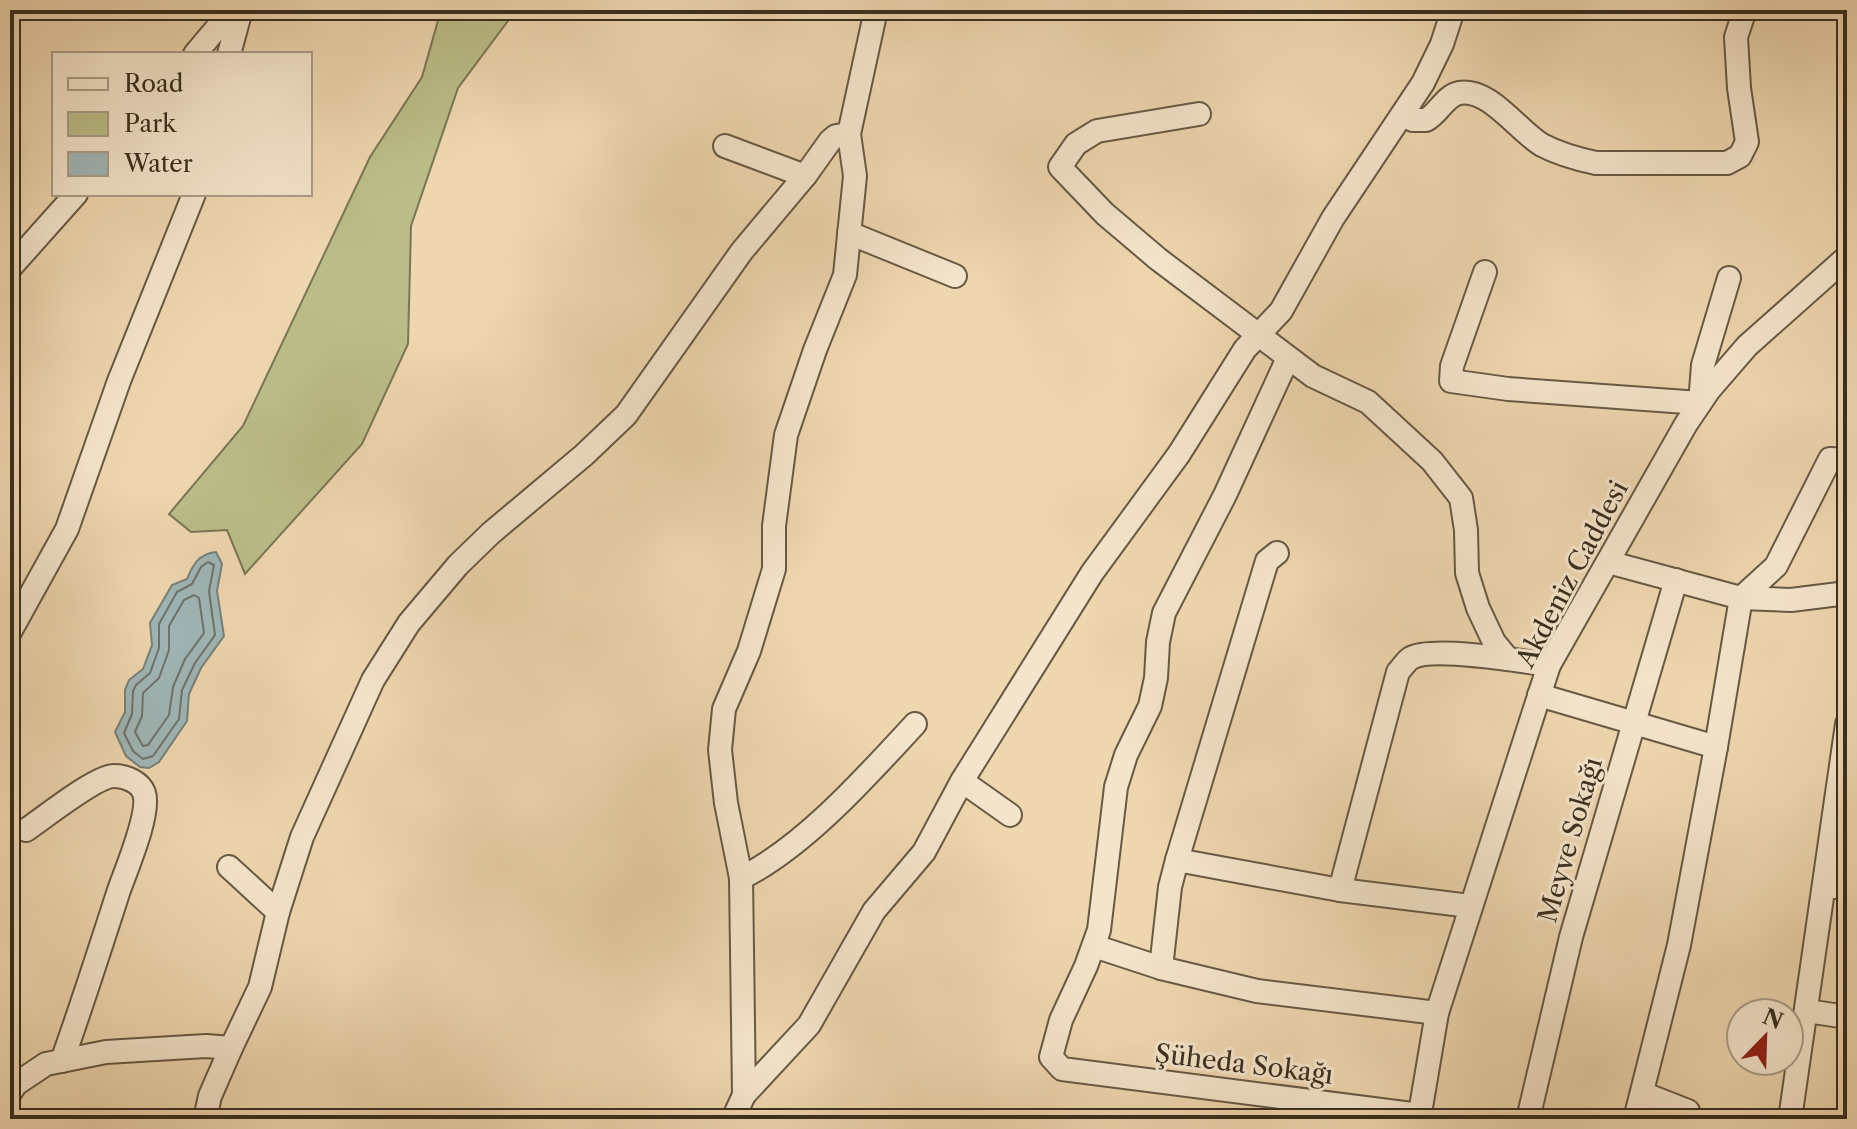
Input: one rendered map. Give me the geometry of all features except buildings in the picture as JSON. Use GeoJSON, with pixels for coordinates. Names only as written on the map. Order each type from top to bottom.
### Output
{"type":"FeatureCollection","features":[{"type":"Feature","properties":{"kind":"street"},"geometry":{"type":"LineString","coordinates":[[197,52],[232,10]]}},
{"type":"Feature","properties":{"kind":"street"},"geometry":{"type":"LineString","coordinates":[[230,52],[241,10]]}},
{"type":"Feature","properties":{"kind":"street"},"geometry":{"type":"LineString","coordinates":[[744,1095],[741,878],[726,803],[720,750],[724,709],[749,651],[774,569],[774,526],[786,435],[845,275],[855,176],[849,134],[876,10]]}},
{"type":"Feature","properties":{"kind":"street"},"geometry":{"type":"LineString","coordinates":[[733,1119],[744,1095],[809,1025],[874,911],[924,852],[962,781],[1092,573],[1179,454],[1245,349],[1281,311],[1333,218],[1433,64],[1453,10]]}},
{"type":"Feature","properties":{"kind":"street"},"geometry":{"type":"LineString","coordinates":[[1403,114],[1413,120],[1426,120],[1450,97],[1465,92],[1497,105],[1541,144],[1578,159],[1596,163],[1727,163],[1740,156],[1747,142],[1736,37],[1745,10]]}},
{"type":"Feature","properties":{"kind":"street"},"geometry":{"type":"LineString","coordinates":[[1199,114],[1097,131],[1076,144],[1060,167],[1105,214],[1158,259],[1313,376],[1368,402],[1432,461],[1461,498],[1466,530],[1467,573],[1478,608],[1494,642],[1508,659]]}},
{"type":"Feature","properties":{"kind":"street"},"geometry":{"type":"LineString","coordinates":[[205,1119],[210,1096],[260,987],[290,871],[325,784],[373,680],[409,623],[458,565],[491,533],[584,455],[626,415],[721,279],[830,141],[836,136],[849,134]]}},
{"type":"Feature","properties":{"kind":"street"},"geometry":{"type":"LineString","coordinates":[[725,146],[805,176]]}},
{"type":"Feature","properties":{"kind":"street"},"geometry":{"type":"LineString","coordinates":[[10,268],[74,196]]}},
{"type":"Feature","properties":{"kind":"street"},"geometry":{"type":"LineString","coordinates":[[10,632],[67,529],[119,381],[193,196]]}},
{"type":"Feature","properties":{"kind":"street"},"geometry":{"type":"LineString","coordinates":[[849,233],[955,276]]}},
{"type":"Feature","properties":{"kind":"street","name":"Akdeniz Caddesi"},"geometry":{"type":"LineString","coordinates":[[1420,1117],[1437,1013],[1549,665],[1700,403],[1747,346],[1847,257]]}},
{"type":"Feature","properties":{"kind":"street"},"geometry":{"type":"LineString","coordinates":[[1485,272],[1452,366],[1451,381],[1508,389],[1700,403],[1703,365],[1729,278]]}},
{"type":"Feature","properties":{"kind":"street"},"geometry":{"type":"LineString","coordinates":[[1288,358],[1225,495],[1164,613],[1150,706],[1126,755],[1116,787],[1104,896],[1094,946],[1161,968],[1257,991],[1437,1013]]}},
{"type":"Feature","properties":{"kind":"street"},"geometry":{"type":"LineString","coordinates":[[1635,1119],[1679,945],[1741,598],[1776,566],[1830,459],[1847,460]]}},
{"type":"Feature","properties":{"kind":"street"},"geometry":{"type":"LineString","coordinates":[[1161,968],[1170,887],[1177,860],[1267,561],[1277,553]]}},
{"type":"Feature","properties":{"kind":"street"},"geometry":{"type":"LineString","coordinates":[[1608,562],[1741,598],[1791,600],[1847,593]]}},
{"type":"Feature","properties":{"kind":"street","name":"Meyve Sokağı"},"geometry":{"type":"LineString","coordinates":[[1528,1119],[1571,937],[1676,580]]}},
{"type":"Feature","properties":{"kind":"street"},"geometry":{"type":"LineString","coordinates":[[1340,890],[1398,672],[1412,657],[1434,653],[1549,665]]}},
{"type":"Feature","properties":{"kind":"street"},"geometry":{"type":"LineString","coordinates":[[1539,695],[1716,747]]}},
{"type":"Feature","properties":{"kind":"street"},"geometry":{"type":"LineString","coordinates":[[741,878],[787,847],[830,812],[915,724]]}},
{"type":"Feature","properties":{"kind":"street"},"geometry":{"type":"LineString","coordinates":[[1790,1119],[1807,1011],[1836,887],[1847,724]]}},
{"type":"Feature","properties":{"kind":"street"},"geometry":{"type":"LineString","coordinates":[[26,830],[107,777],[135,782],[145,795],[133,852],[62,1061]]}},
{"type":"Feature","properties":{"kind":"street"},"geometry":{"type":"LineString","coordinates":[[962,781],[1010,815]]}},
{"type":"Feature","properties":{"kind":"street"},"geometry":{"type":"LineString","coordinates":[[1177,860],[1340,890],[1470,906]]}},
{"type":"Feature","properties":{"kind":"street"},"geometry":{"type":"LineString","coordinates":[[229,867],[278,912]]}},
{"type":"Feature","properties":{"kind":"street","name":"Şüheda Sokağı"},"geometry":{"type":"LineString","coordinates":[[1094,946],[1065,1011],[1051,1052],[1053,1062],[1062,1069],[1420,1117]]}},
{"type":"Feature","properties":{"kind":"street"},"geometry":{"type":"LineString","coordinates":[[1807,1011],[1847,1017]]}},
{"type":"Feature","properties":{"kind":"street"},"geometry":{"type":"LineString","coordinates":[[10,1093],[16,1084],[46,1064],[106,1052],[206,1046],[231,1048]]}},
{"type":"Feature","properties":{"kind":"street"},"geometry":{"type":"LineString","coordinates":[[1642,1093],[1688,1111],[1687,1119]]}},
{"type":"Feature","properties":{"kind":"green space"},"geometry":{"type":"Polygon","coordinates":[[[441,10],[516,10],[458,88],[411,226],[408,344],[362,444],[245,574],[227,530],[191,532],[169,514],[243,426],[370,157],[422,77],[441,10]]]}},
{"type":"Feature","properties":{"kind":"water"},"geometry":{"type":"Polygon","coordinates":[[[216,552],[222,564],[217,591],[224,636],[201,668],[189,694],[187,721],[159,762],[149,768],[140,767],[126,756],[115,732],[125,712],[125,690],[129,680],[143,669],[152,645],[150,623],[172,585],[187,579],[201,557],[216,552]]]}}]}
